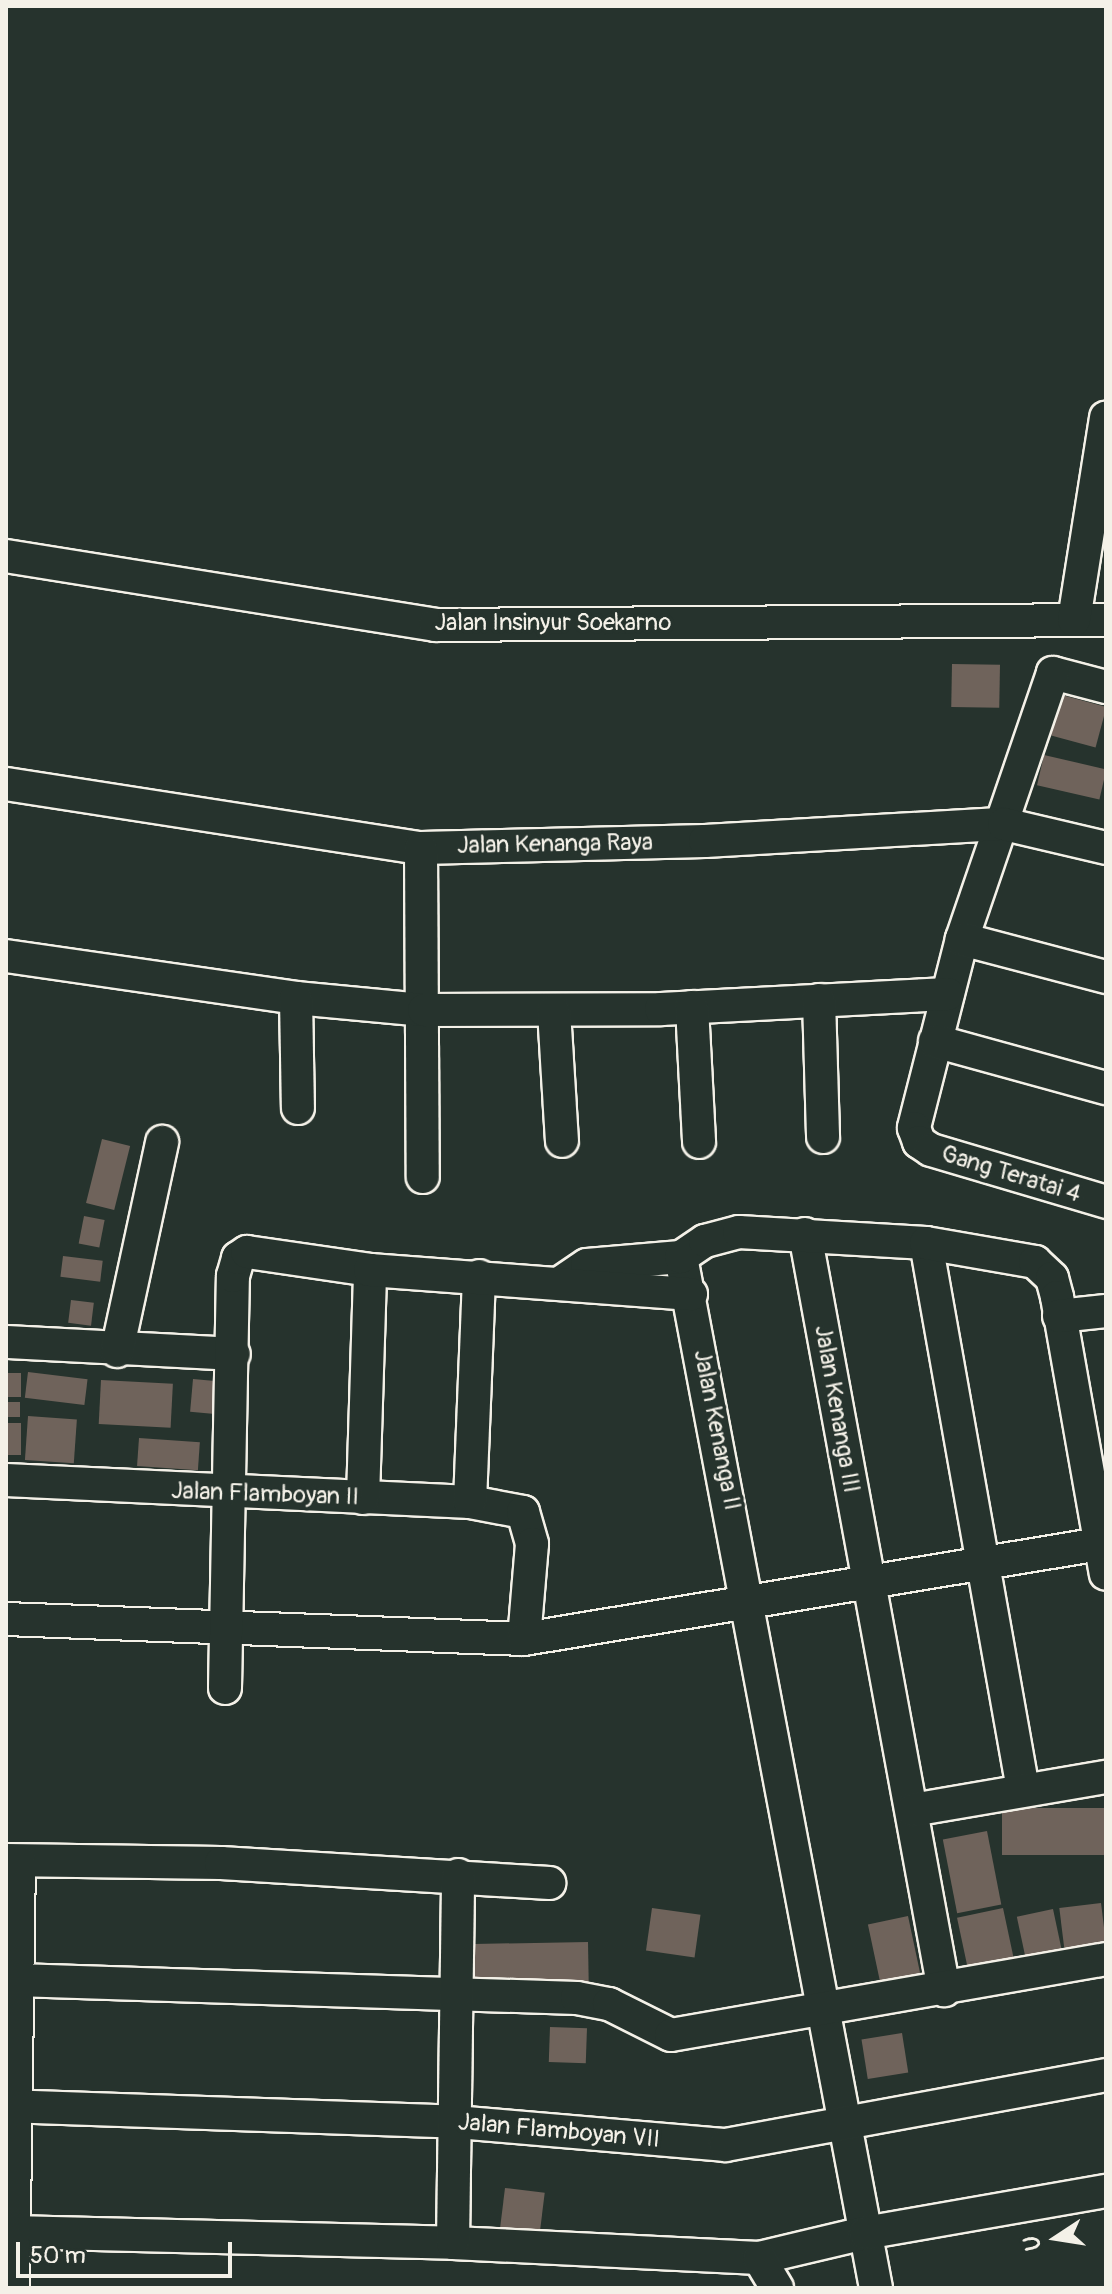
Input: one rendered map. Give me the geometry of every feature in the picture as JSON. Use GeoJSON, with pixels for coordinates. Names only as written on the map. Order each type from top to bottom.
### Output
{"type":"FeatureCollection","features":[{"type":"Feature","properties":{"kind":"street"},"geometry":{"type":"LineString","coordinates":[[1077,593],[1106,418]]}},
{"type":"Feature","properties":{"kind":"street","name":"Jalan Insinyur Soekarno"},"geometry":{"type":"LineString","coordinates":[[6,556],[435,625],[1077,593],[1106,620]]}},
{"type":"Feature","properties":{"kind":"street"},"geometry":{"type":"LineString","coordinates":[[1106,687],[1053,673],[1004,824],[962,939],[935,1041],[1106,1088]]}},
{"type":"Feature","properties":{"kind":"street","name":"Jalan Kenanga Raya"},"geometry":{"type":"LineString","coordinates":[[6,784],[421,848],[705,841],[1004,824],[1106,848]]}},
{"type":"Feature","properties":{"kind":"street"},"geometry":{"type":"LineString","coordinates":[[421,848],[423,1177]]}},
{"type":"Feature","properties":{"kind":"street"},"geometry":{"type":"LineString","coordinates":[[962,939],[1106,977]]}},
{"type":"Feature","properties":{"kind":"street"},"geometry":{"type":"LineString","coordinates":[[6,956],[296,998],[424,1010],[554,1011],[692,1007],[948,994]]}},
{"type":"Feature","properties":{"kind":"street"},"geometry":{"type":"LineString","coordinates":[[296,998],[298,1108]]}},
{"type":"Feature","properties":{"kind":"street"},"geometry":{"type":"LineString","coordinates":[[819,1000],[823,1137]]}},
{"type":"Feature","properties":{"kind":"street"},"geometry":{"type":"LineString","coordinates":[[692,1007],[699,1142]]}},
{"type":"Feature","properties":{"kind":"street"},"geometry":{"type":"LineString","coordinates":[[554,1011],[562,1141]]}},
{"type":"Feature","properties":{"kind":"street","name":"Gang Teratai 4"},"geometry":{"type":"LineString","coordinates":[[935,1041],[914,1128],[919,1142],[979,1168],[1106,1202]]}},
{"type":"Feature","properties":{"kind":"street"},"geometry":{"type":"LineString","coordinates":[[117,1351],[162,1142]]}},
{"type":"Feature","properties":{"kind":"street"},"geometry":{"type":"LineString","coordinates":[[6,1619],[224,1625],[524,1639],[982,1564],[1103,1559],[1052,1278],[1035,1262],[926,1243],[805,1234],[719,1235],[681,1257],[587,1265],[560,1283]]}},
{"type":"Feature","properties":{"kind":"street","name":"Jalan Kenanga III"},"geometry":{"type":"LineString","coordinates":[[805,1234],[944,1990]]}},
{"type":"Feature","properties":{"kind":"street"},"geometry":{"type":"LineString","coordinates":[[926,1243],[1023,1789]]}},
{"type":"Feature","properties":{"kind":"street"},"geometry":{"type":"LineString","coordinates":[[225,1688],[224,1625],[234,1354],[233,1276],[238,1258],[247,1252],[370,1270],[691,1294]]}},
{"type":"Feature","properties":{"kind":"street","name":"Jalan Kenanga II"},"geometry":{"type":"LineString","coordinates":[[681,1257],[691,1294],[750,1603],[876,2288]]}},
{"type":"Feature","properties":{"kind":"street"},"geometry":{"type":"LineString","coordinates":[[363,1498],[370,1270]]}},
{"type":"Feature","properties":{"kind":"street"},"geometry":{"type":"LineString","coordinates":[[470,1502],[479,1276]]}},
{"type":"Feature","properties":{"kind":"street"},"geometry":{"type":"LineString","coordinates":[[1059,1316],[1106,1311]]}},
{"type":"Feature","properties":{"kind":"street"},"geometry":{"type":"LineString","coordinates":[[6,1342],[117,1351],[234,1354]]}},
{"type":"Feature","properties":{"kind":"street","name":"Jalan Flamboyan II"},"geometry":{"type":"LineString","coordinates":[[6,1480],[470,1502],[523,1512],[532,1544],[524,1639]]}},
{"type":"Feature","properties":{"kind":"street"},"geometry":{"type":"LineString","coordinates":[[912,1810],[1106,1777]]}},
{"type":"Feature","properties":{"kind":"street"},"geometry":{"type":"LineString","coordinates":[[13,2288],[10,2106],[16,1980],[12,1861],[221,1863],[458,1875],[549,1883]]}},
{"type":"Feature","properties":{"kind":"street"},"geometry":{"type":"LineString","coordinates":[[453,2243],[458,1875]]}},
{"type":"Feature","properties":{"kind":"street"},"geometry":{"type":"LineString","coordinates":[[16,1980],[456,1998],[588,2000],[609,2004],[671,2035],[825,2012],[1106,1959]]}},
{"type":"Feature","properties":{"kind":"street","name":"Jalan Flamboyan VII"},"geometry":{"type":"LineString","coordinates":[[10,2106],[456,2122],[725,2145],[1106,2075]]}},
{"type":"Feature","properties":{"kind":"street"},"geometry":{"type":"LineString","coordinates":[[12,2232],[453,2243],[759,2258],[865,2233],[1106,2191]]}},
{"type":"Feature","properties":{"kind":"street"},"geometry":{"type":"LineString","coordinates":[[759,2258],[777,2288]]}},
{"type":"Feature","properties":{"kind":"building"},"geometry":{"type":"Polygon","coordinates":[[[952,664],[1000,665],[999,708],[951,707],[952,664]]]}},
{"type":"Feature","properties":{"kind":"building"},"geometry":{"type":"Polygon","coordinates":[[[1062,695],[1106,707],[1096,747],[1051,736],[1062,695]]]}},
{"type":"Feature","properties":{"kind":"building"},"geometry":{"type":"Polygon","coordinates":[[[1044,755],[1106,769],[1099,800],[1037,785],[1044,755]]]}},
{"type":"Feature","properties":{"kind":"building"},"geometry":{"type":"Polygon","coordinates":[[[102,1139],[130,1146],[114,1210],[86,1203],[102,1139]]]}},
{"type":"Feature","properties":{"kind":"building"},"geometry":{"type":"Polygon","coordinates":[[[84,1216],[105,1220],[99,1247],[79,1243],[84,1216]]]}},
{"type":"Feature","properties":{"kind":"building"},"geometry":{"type":"Polygon","coordinates":[[[63,1256],[103,1261],[100,1282],[60,1277],[63,1256]]]}},
{"type":"Feature","properties":{"kind":"building"},"geometry":{"type":"Polygon","coordinates":[[[71,1300],[94,1303],[91,1326],[68,1323],[71,1300]]]}},
{"type":"Feature","properties":{"kind":"building"},"geometry":{"type":"Polygon","coordinates":[[[28,1372],[88,1379],[84,1405],[25,1398],[28,1372]]]}},
{"type":"Feature","properties":{"kind":"building"},"geometry":{"type":"Polygon","coordinates":[[[6,1373],[21,1373],[21,1397],[6,1397],[6,1373]]]}},
{"type":"Feature","properties":{"kind":"building"},"geometry":{"type":"Polygon","coordinates":[[[193,1379],[215,1381],[212,1414],[190,1412],[193,1379]]]}},
{"type":"Feature","properties":{"kind":"building"},"geometry":{"type":"Polygon","coordinates":[[[101,1380],[173,1384],[171,1428],[99,1424],[101,1380]]]}},
{"type":"Feature","properties":{"kind":"building"},"geometry":{"type":"Polygon","coordinates":[[[6,1402],[20,1402],[20,1417],[6,1417],[6,1402]]]}},
{"type":"Feature","properties":{"kind":"building"},"geometry":{"type":"Polygon","coordinates":[[[28,1416],[77,1419],[74,1463],[25,1460],[28,1416]]]}},
{"type":"Feature","properties":{"kind":"building"},"geometry":{"type":"Polygon","coordinates":[[[6,1423],[21,1423],[21,1455],[6,1455],[6,1423]]]}},
{"type":"Feature","properties":{"kind":"building"},"geometry":{"type":"Polygon","coordinates":[[[139,1438],[200,1442],[198,1470],[137,1466],[139,1438]]]}},
{"type":"Feature","properties":{"kind":"building"},"geometry":{"type":"Polygon","coordinates":[[[1002,1808],[1106,1808],[1106,1855],[1002,1855],[1002,1808]]]}},
{"type":"Feature","properties":{"kind":"building"},"geometry":{"type":"Polygon","coordinates":[[[987,1831],[1001,1905],[957,1913],[943,1840],[987,1831]]]}},
{"type":"Feature","properties":{"kind":"building"},"geometry":{"type":"Polygon","coordinates":[[[1101,1903],[1106,1943],[1064,1948],[1059,1908],[1101,1903]]]}},
{"type":"Feature","properties":{"kind":"building"},"geometry":{"type":"Polygon","coordinates":[[[652,1908],[701,1915],[695,1957],[646,1951],[652,1908]]]}},
{"type":"Feature","properties":{"kind":"building"},"geometry":{"type":"Polygon","coordinates":[[[1003,1908],[1017,1974],[971,1983],[957,1918],[1003,1908]]]}},
{"type":"Feature","properties":{"kind":"building"},"geometry":{"type":"Polygon","coordinates":[[[1053,1909],[1062,1953],[1026,1961],[1017,1917],[1053,1909]]]}},
{"type":"Feature","properties":{"kind":"building"},"geometry":{"type":"Polygon","coordinates":[[[908,1916],[923,1985],[883,1994],[868,1925],[908,1916]]]}},
{"type":"Feature","properties":{"kind":"building"},"geometry":{"type":"Polygon","coordinates":[[[588,1942],[589,1990],[463,1992],[462,1944],[588,1942]]]}},
{"type":"Feature","properties":{"kind":"building"},"geometry":{"type":"Polygon","coordinates":[[[550,2027],[587,2028],[586,2063],[549,2062],[550,2027]]]}},
{"type":"Feature","properties":{"kind":"building"},"geometry":{"type":"Polygon","coordinates":[[[902,2033],[908,2073],[868,2079],[862,2039],[902,2033]]]}},
{"type":"Feature","properties":{"kind":"building"},"geometry":{"type":"Polygon","coordinates":[[[505,2188],[545,2193],[539,2240],[499,2235],[505,2188]]]}}]}
